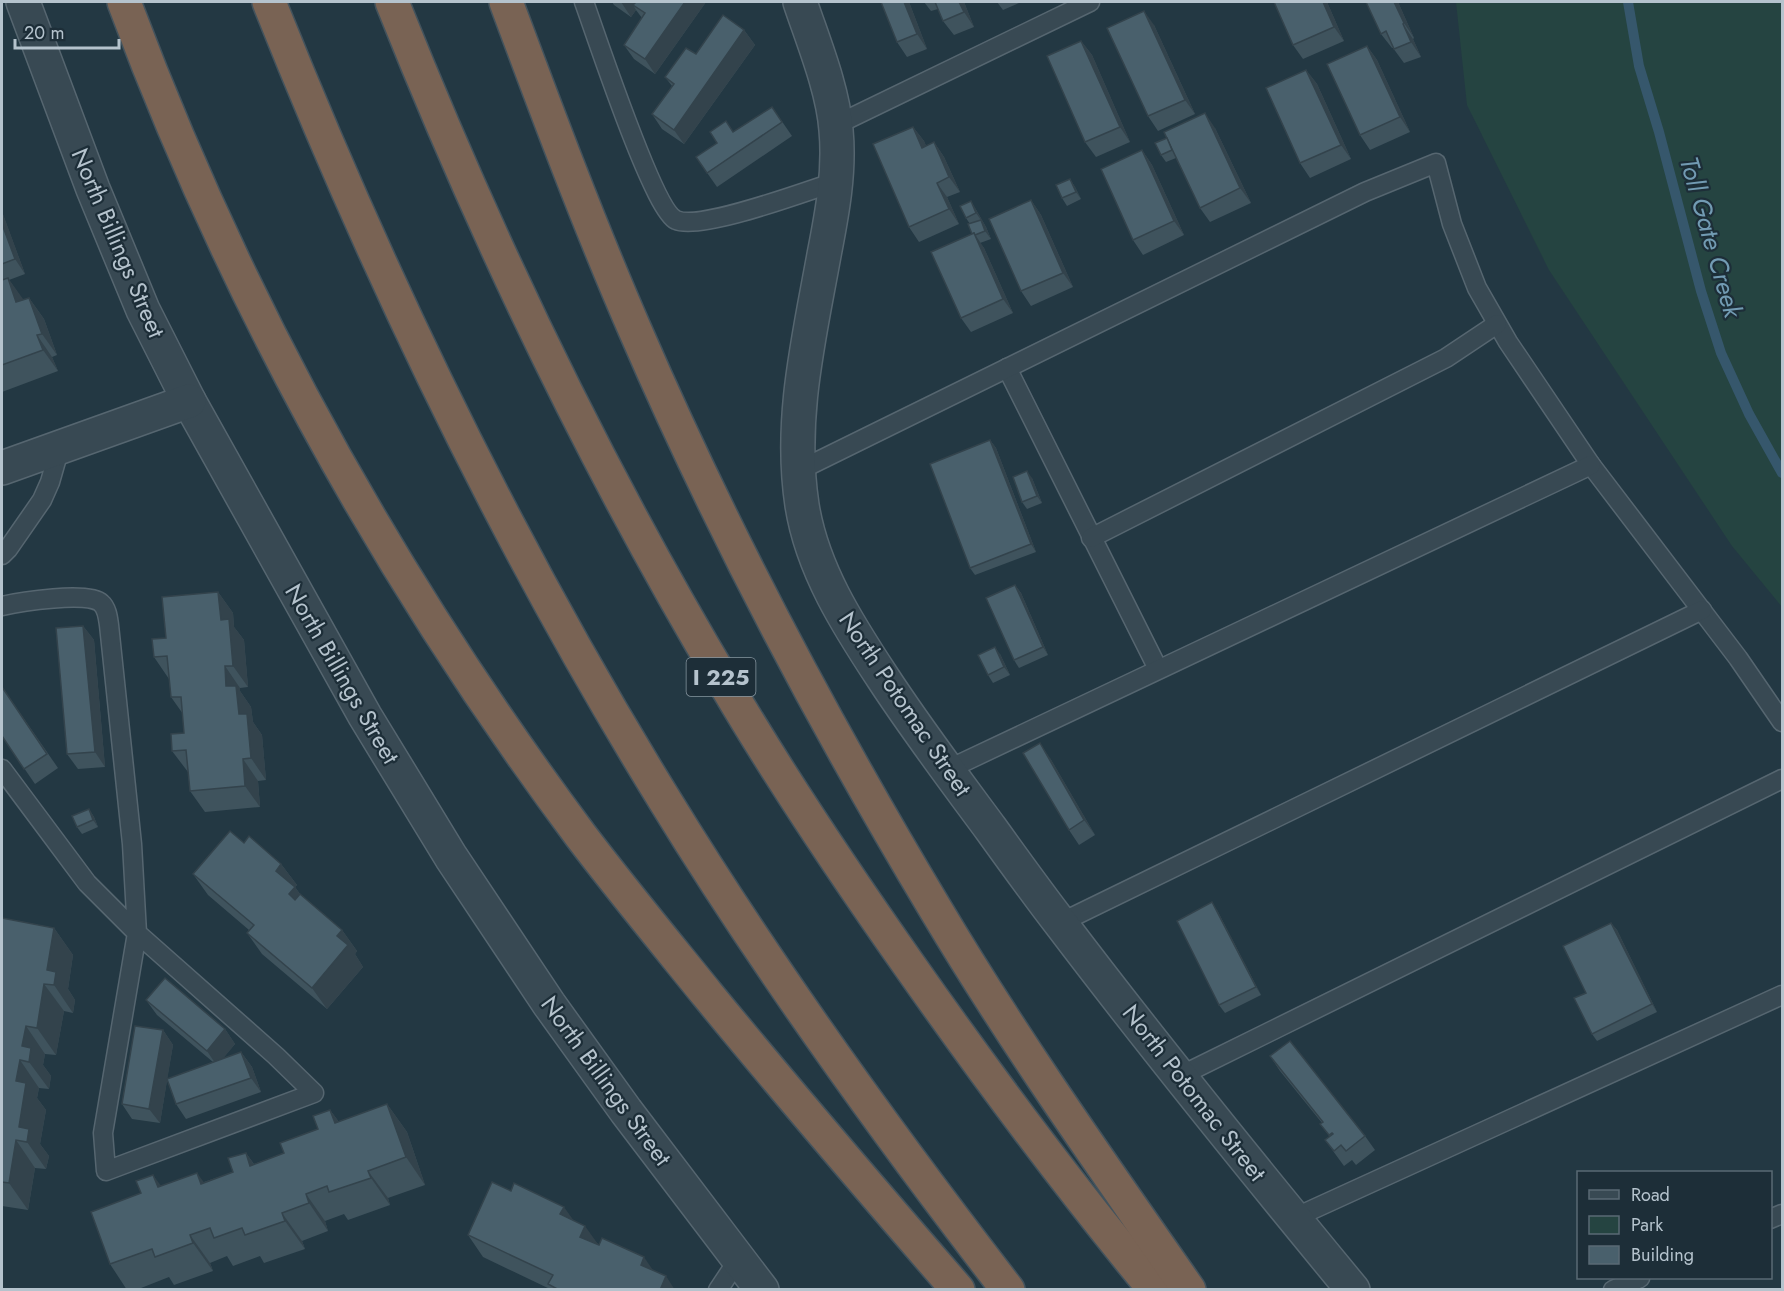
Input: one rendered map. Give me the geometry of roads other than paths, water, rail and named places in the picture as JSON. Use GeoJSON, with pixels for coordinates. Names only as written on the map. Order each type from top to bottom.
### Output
{"type":"FeatureCollection","features":[{"type":"Feature","properties":{"kind":"highway"},"geometry":{"type":"LineString","coordinates":[[124,2],[186,155],[273,342],[349,481],[431,620],[529,763],[611,874],[764,1063],[958,1290]]}},
{"type":"Feature","properties":{"kind":"highway"},"geometry":{"type":"LineString","coordinates":[[269,2],[340,171],[400,304],[458,426],[544,594],[666,803],[795,1001],[1008,1290]]}},
{"type":"Feature","properties":{"kind":"highway","name":"I 225"},"geometry":{"type":"LineString","coordinates":[[392,2],[450,145],[548,357],[623,502],[726,686],[825,844],[920,981],[1025,1125],[1155,1290]]}},
{"type":"Feature","properties":{"kind":"highway"},"geometry":{"type":"LineString","coordinates":[[506,2],[560,146],[636,332],[695,461],[778,627],[885,822],[959,948],[1022,1046],[1189,1290]]}},
{"type":"Feature","properties":{"kind":"street","name":"North Billings Street"},"geometry":{"type":"LineString","coordinates":[[23,2],[93,189],[143,310],[189,401],[365,716],[451,857],[583,1052],[762,1290]]}},
{"type":"Feature","properties":{"kind":"street","name":"North Potomac Street"},"geometry":{"type":"LineString","coordinates":[[800,2],[824,75],[836,125],[835,182],[830,224],[800,390],[797,440],[801,502],[809,539],[827,585],[873,663],[947,770],[1060,923],[1353,1290]]}},
{"type":"Feature","properties":{"kind":"street"},"geometry":{"type":"LineString","coordinates":[[2,468],[189,401]]}},
{"type":"Feature","properties":{"kind":"lane"},"geometry":{"type":"LineString","coordinates":[[584,2],[648,173],[661,203],[668,214],[676,220],[687,223],[711,220],[835,182]]}},
{"type":"Feature","properties":{"kind":"lane"},"geometry":{"type":"LineString","coordinates":[[836,125],[1090,2]]}},
{"type":"Feature","properties":{"kind":"lane"},"geometry":{"type":"LineString","coordinates":[[798,471],[1365,192],[1436,163],[1460,246],[1477,288],[1508,342],[1591,465],[1738,657],[1782,722]]}},
{"type":"Feature","properties":{"kind":"lane"},"geometry":{"type":"LineString","coordinates":[[1091,538],[1446,358],[1497,324]]}},
{"type":"Feature","properties":{"kind":"lane"},"geometry":{"type":"LineString","coordinates":[[1007,368],[1158,669]]}},
{"type":"Feature","properties":{"kind":"lane"},"geometry":{"type":"LineString","coordinates":[[2,555],[42,500],[60,447]]}},
{"type":"Feature","properties":{"kind":"lane"},"geometry":{"type":"LineString","coordinates":[[947,770],[1591,465]]}},
{"type":"Feature","properties":{"kind":"lane"},"geometry":{"type":"LineString","coordinates":[[2,604],[92,598],[102,603],[106,612],[132,844],[137,933],[103,1133],[106,1171],[314,1093],[276,1056],[137,933],[87,883],[2,769]]}},
{"type":"Feature","properties":{"kind":"lane"},"geometry":{"type":"LineString","coordinates":[[1060,923],[1702,610]]}},
{"type":"Feature","properties":{"kind":"lane"},"geometry":{"type":"LineString","coordinates":[[1180,1076],[1782,779]]}},
{"type":"Feature","properties":{"kind":"lane"},"geometry":{"type":"LineString","coordinates":[[1294,1218],[1782,994]]}},
{"type":"Feature","properties":{"kind":"lane"},"geometry":{"type":"LineString","coordinates":[[718,1290],[738,1260]]}},
{"type":"Feature","properties":{"kind":"lane"},"geometry":{"type":"LineString","coordinates":[[1613,1290],[1638,1279]]}},
{"type":"Feature","properties":{"kind":"waterway","name":"Toll Gate Creek"},"geometry":{"type":"LineString","coordinates":[[1628,2],[1639,66],[1701,291],[1721,353],[1749,414],[1782,473]]}}]}
